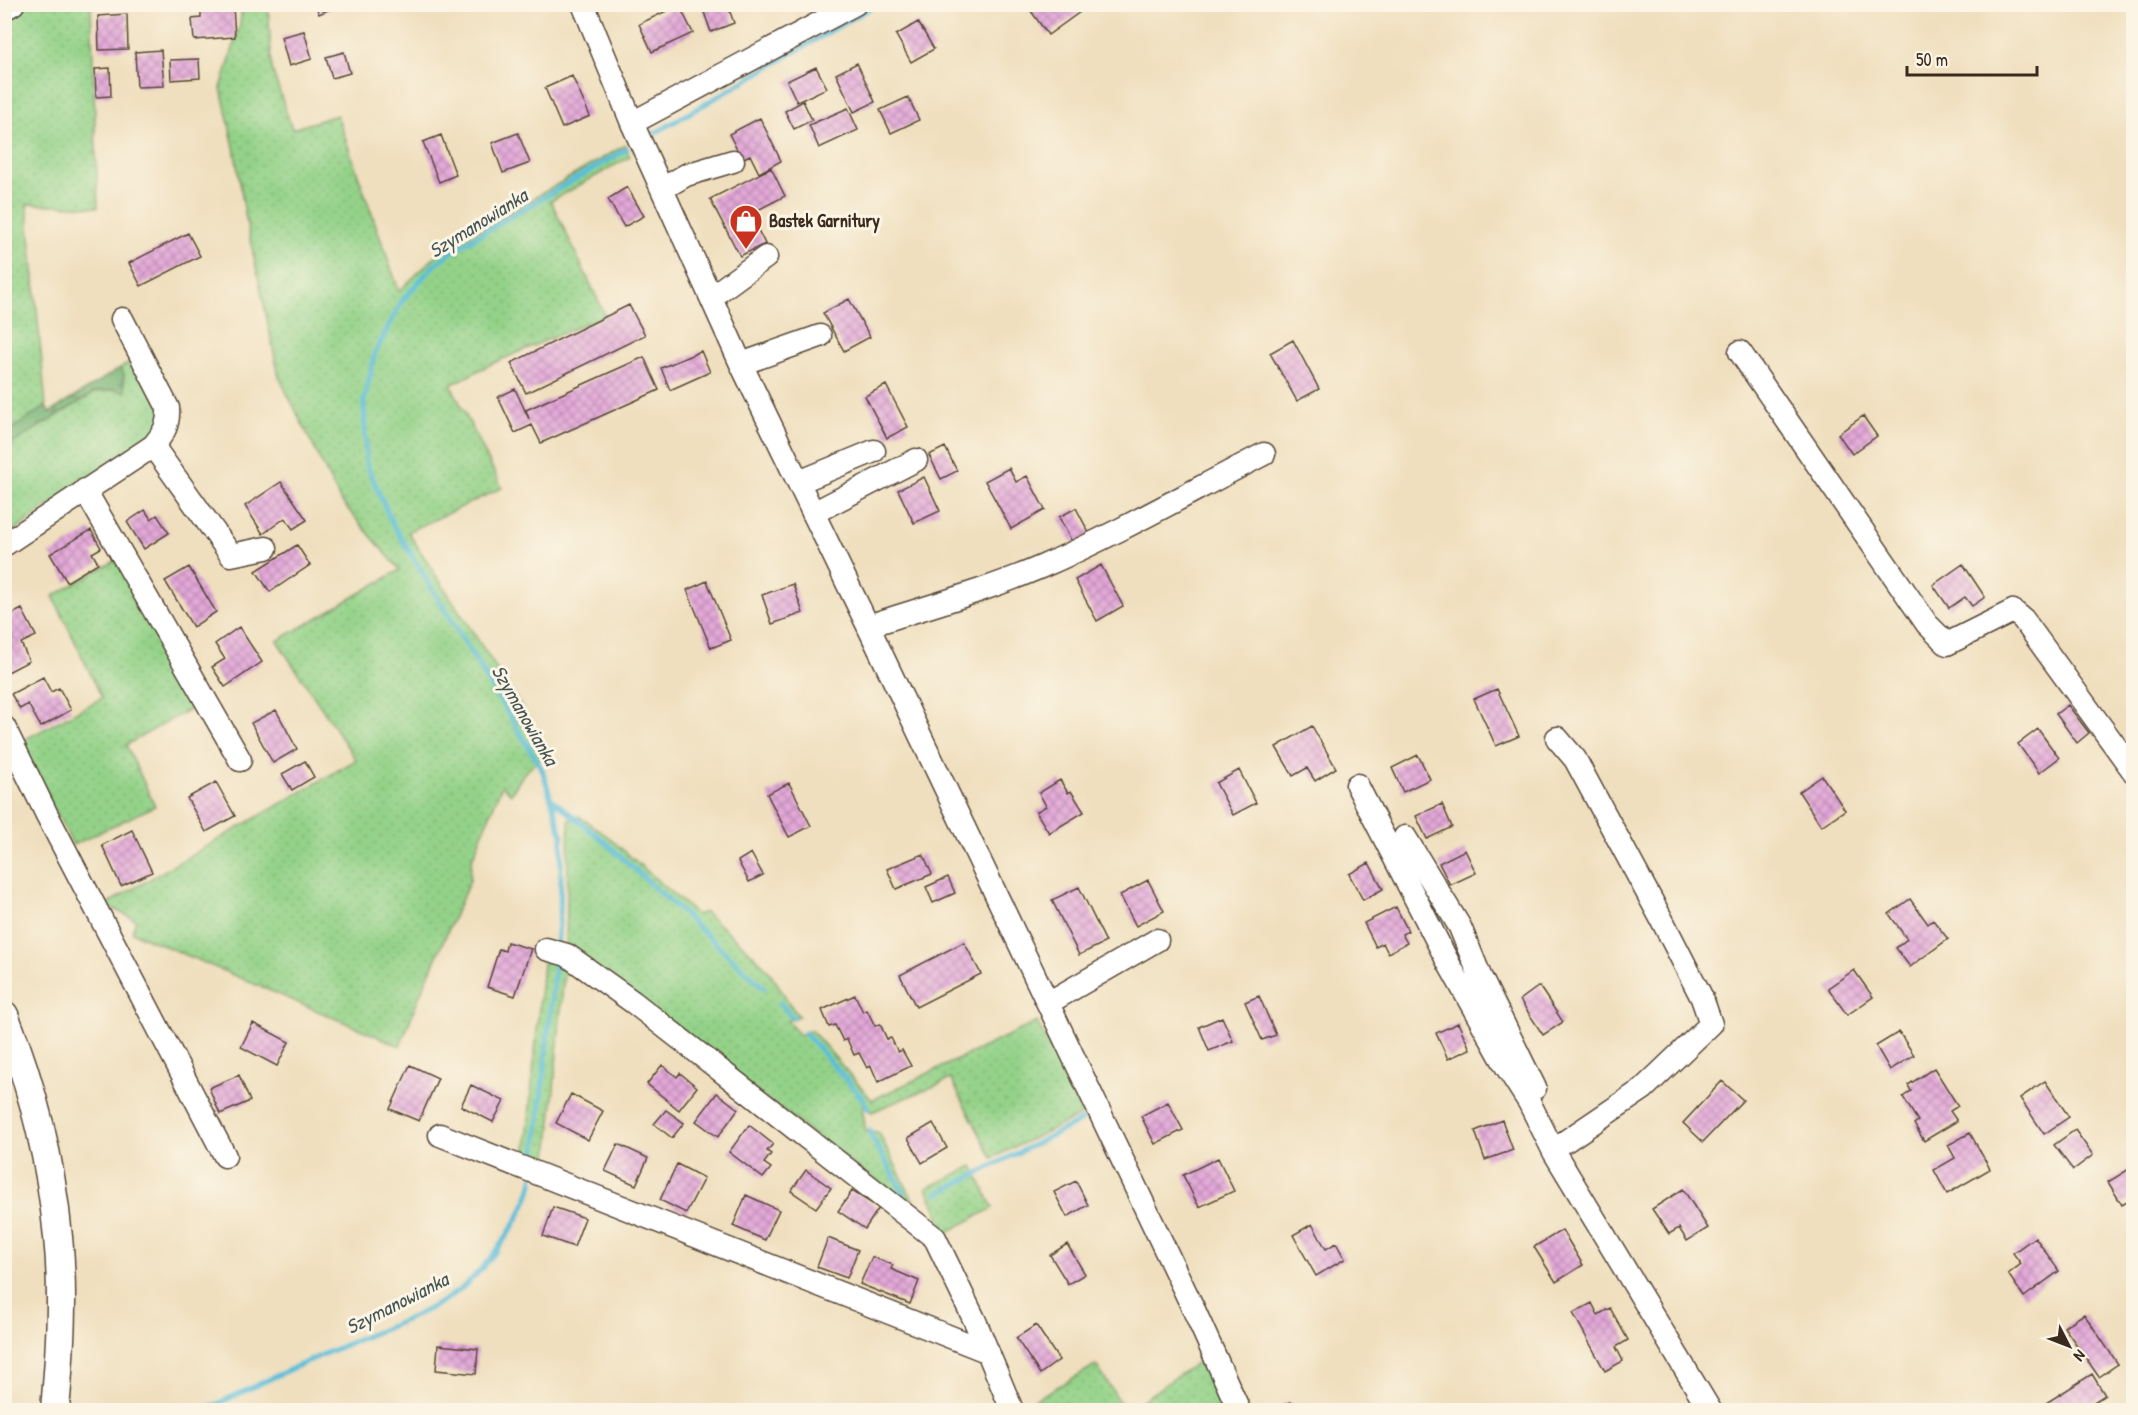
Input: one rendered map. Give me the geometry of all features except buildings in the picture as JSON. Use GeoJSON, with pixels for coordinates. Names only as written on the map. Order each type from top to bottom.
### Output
{"type":"FeatureCollection","features":[{"type":"Feature","properties":{"kind":"main road"},"geometry":{"type":"LineString","coordinates":[[4,1015],[34,1105],[46,1158],[58,1237],[61,1330],[55,1410]]}},
{"type":"Feature","properties":{"kind":"street"},"geometry":{"type":"LineString","coordinates":[[4,9],[13,4]]}},
{"type":"Feature","properties":{"kind":"street"},"geometry":{"type":"LineString","coordinates":[[583,4],[632,123],[741,364],[1048,1003],[1239,1410]]}},
{"type":"Feature","properties":{"kind":"street"},"geometry":{"type":"LineString","coordinates":[[632,123],[855,4]]}},
{"type":"Feature","properties":{"kind":"street"},"geometry":{"type":"LineString","coordinates":[[662,189],[686,176],[733,161]]}},
{"type":"Feature","properties":{"kind":"street"},"geometry":{"type":"LineString","coordinates":[[711,297],[766,257]]}},
{"type":"Feature","properties":{"kind":"street"},"geometry":{"type":"LineString","coordinates":[[4,545],[153,446],[164,434],[169,422],[168,408],[122,319]]}},
{"type":"Feature","properties":{"kind":"street"},"geometry":{"type":"LineString","coordinates":[[741,364],[820,336]]}},
{"type":"Feature","properties":{"kind":"street"},"geometry":{"type":"LineString","coordinates":[[1740,352],[1927,624],[1947,644],[2013,612],[2023,619],[2133,772]]}},
{"type":"Feature","properties":{"kind":"street"},"geometry":{"type":"LineString","coordinates":[[153,446],[231,555],[266,548]]}},
{"type":"Feature","properties":{"kind":"street"},"geometry":{"type":"LineString","coordinates":[[799,482],[874,451]]}},
{"type":"Feature","properties":{"kind":"street"},"geometry":{"type":"LineString","coordinates":[[868,626],[992,586],[1094,544],[1264,454]]}},
{"type":"Feature","properties":{"kind":"street"},"geometry":{"type":"LineString","coordinates":[[813,513],[916,460]]}},
{"type":"Feature","properties":{"kind":"street"},"geometry":{"type":"LineString","coordinates":[[85,490],[240,760]]}},
{"type":"Feature","properties":{"kind":"street"},"geometry":{"type":"LineString","coordinates":[[4,727],[47,815],[225,1156]]}},
{"type":"Feature","properties":{"kind":"street"},"geometry":{"type":"LineString","coordinates":[[1557,738],[1575,759],[1662,920],[1702,998],[1711,1024],[1643,1089],[1566,1141]]}},
{"type":"Feature","properties":{"kind":"street"},"geometry":{"type":"LineString","coordinates":[[1357,785],[1450,966],[1506,1066],[1529,1102],[1554,1152],[1710,1410]]}},
{"type":"Feature","properties":{"kind":"street"},"geometry":{"type":"LineString","coordinates":[[1405,837],[1460,927],[1480,976],[1540,1096],[1529,1102]]}},
{"type":"Feature","properties":{"kind":"street"},"geometry":{"type":"LineString","coordinates":[[1048,1003],[1156,940]]}},
{"type":"Feature","properties":{"kind":"street"},"geometry":{"type":"LineString","coordinates":[[557,952],[633,1002],[935,1238],[975,1321],[1011,1410]]}},
{"type":"Feature","properties":{"kind":"street"},"geometry":{"type":"LineString","coordinates":[[440,1135],[986,1351]]}},
{"type":"Feature","properties":{"kind":"green space"},"geometry":{"type":"Polygon","coordinates":[[[30,5],[91,5],[98,207],[27,204],[46,406],[5,434],[4,16],[30,5]]]}},
{"type":"Feature","properties":{"kind":"green space"},"geometry":{"type":"Polygon","coordinates":[[[242,5],[268,5],[272,69],[292,129],[337,115],[399,291],[439,253],[625,145],[630,157],[551,201],[605,315],[489,365],[451,385],[502,488],[408,532],[550,751],[524,773],[511,794],[502,785],[471,862],[470,880],[400,1046],[132,932],[136,920],[105,905],[356,760],[277,641],[400,570],[340,500],[279,377],[221,88],[240,25],[242,5]]]}},
{"type":"Feature","properties":{"kind":"green space"},"geometry":{"type":"Polygon","coordinates":[[[134,360],[161,407],[162,427],[5,537],[4,448],[96,392],[120,389],[124,375],[120,368],[134,360]]]}},
{"type":"Feature","properties":{"kind":"green space"},"geometry":{"type":"Polygon","coordinates":[[[120,368],[124,374],[125,392],[114,389],[95,392],[5,448],[5,434],[46,406],[49,413],[120,368]]]}},
{"type":"Feature","properties":{"kind":"green space"},"geometry":{"type":"Polygon","coordinates":[[[118,559],[199,704],[126,745],[155,806],[73,845],[20,742],[102,698],[53,596],[118,559]]]}},
{"type":"Feature","properties":{"kind":"green space"},"geometry":{"type":"Polygon","coordinates":[[[579,816],[606,835],[697,915],[705,912],[755,957],[770,973],[799,1016],[787,1021],[800,1035],[811,1030],[872,1100],[1037,1022],[1082,1115],[992,1158],[951,1079],[872,1112],[862,1106],[866,1132],[879,1133],[913,1200],[910,1207],[566,948],[569,820],[579,816]]]}},
{"type":"Feature","properties":{"kind":"green space"},"geometry":{"type":"Polygon","coordinates":[[[549,959],[565,961],[547,1170],[525,1161],[543,963],[549,959]]]}},
{"type":"Feature","properties":{"kind":"green space"},"geometry":{"type":"Polygon","coordinates":[[[973,1166],[993,1208],[946,1233],[927,1188],[973,1166]]]}},
{"type":"Feature","properties":{"kind":"green space"},"geometry":{"type":"Polygon","coordinates":[[[1205,1357],[1230,1410],[1128,1410],[1205,1357]]]}},
{"type":"Feature","properties":{"kind":"green space"},"geometry":{"type":"Polygon","coordinates":[[[1096,1365],[1125,1410],[1018,1409],[1096,1365]]]}},
{"type":"Feature","properties":{"kind":"waterway","name":"Szymanowianka"},"geometry":{"type":"LineString","coordinates":[[655,133],[877,4]]}},
{"type":"Feature","properties":{"kind":"waterway","name":"Szymanowianka"},"geometry":{"type":"LineString","coordinates":[[557,945],[562,835],[542,769],[392,523],[366,463],[364,401],[375,353],[402,301],[433,266],[457,248],[627,149]]}},
{"type":"Feature","properties":{"kind":"waterway"},"geometry":{"type":"LineString","coordinates":[[553,800],[606,843],[764,988]]}},
{"type":"Feature","properties":{"kind":"waterway","name":"Szymanowianka"},"geometry":{"type":"LineString","coordinates":[[534,1166],[556,958]]}},
{"type":"Feature","properties":{"kind":"waterway"},"geometry":{"type":"LineString","coordinates":[[780,1003],[793,1018]]}},
{"type":"Feature","properties":{"kind":"waterway"},"geometry":{"type":"LineString","coordinates":[[805,1033],[863,1099],[868,1109]]}},
{"type":"Feature","properties":{"kind":"waterway"},"geometry":{"type":"LineString","coordinates":[[937,1194],[1082,1120]]}},
{"type":"Feature","properties":{"kind":"waterway"},"geometry":{"type":"LineString","coordinates":[[870,1131],[904,1193]]}},
{"type":"Feature","properties":{"kind":"waterway","name":"Szymanowianka"},"geometry":{"type":"LineString","coordinates":[[205,1410],[304,1363],[431,1308],[458,1291],[481,1269],[504,1240],[523,1208],[533,1178]]}},
{"type":"Feature","properties":{"kind":"place","name":"Bastek Garnitury"},"geometry":{"type":"Point","coordinates":[746,250]}}]}
